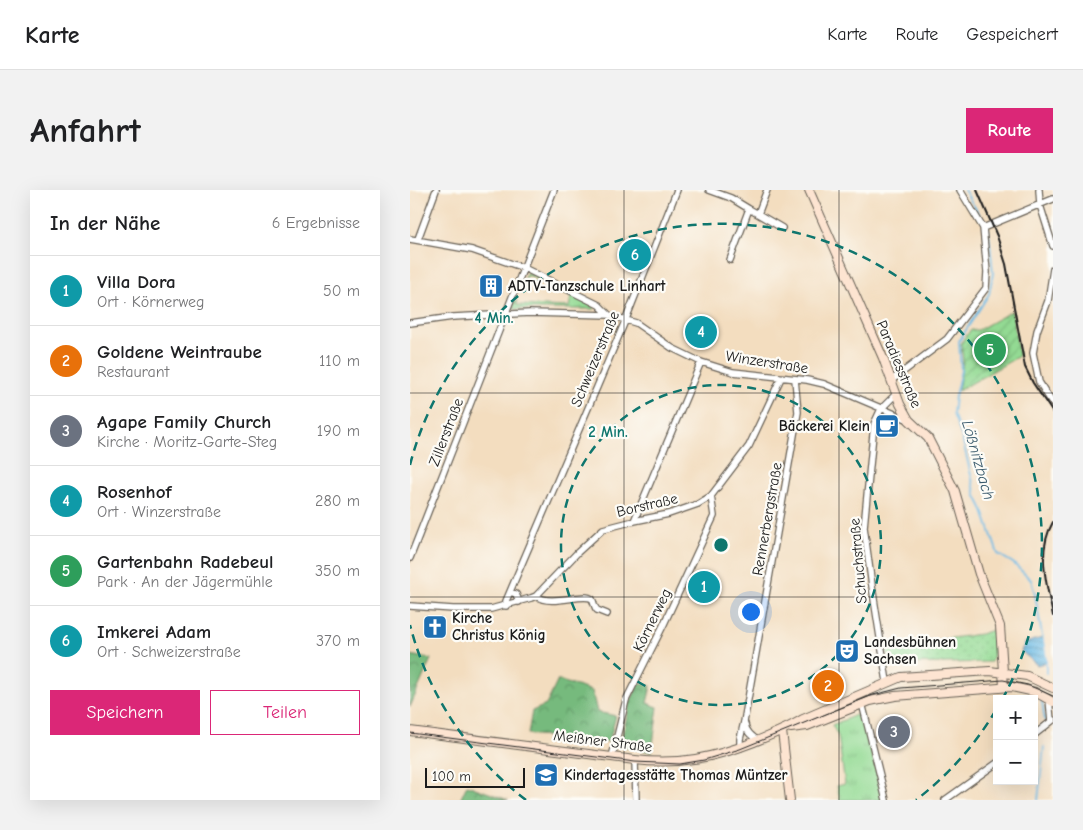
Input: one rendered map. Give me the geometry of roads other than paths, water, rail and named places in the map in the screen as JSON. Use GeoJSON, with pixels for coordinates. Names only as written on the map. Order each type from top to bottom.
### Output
{"type":"FeatureCollection","features":[{"type":"Feature","properties":{"kind":"main road","name":"Paradiesstraße"},"geometry":{"type":"LineString","coordinates":[[809,190],[892,380],[896,394],[909,420],[928,438],[955,491],[980,574],[1000,626],[1004,687]]}},
{"type":"Feature","properties":{"kind":"main road","name":"Meißner Straße"},"geometry":{"type":"LineString","coordinates":[[410,731],[652,762],[690,761],[740,748],[785,730],[803,719],[887,682],[907,677],[979,671],[1003,672],[1027,676],[1053,688]]}},
{"type":"Feature","properties":{"kind":"main road","name":"Meißner Straße"},"geometry":{"type":"LineString","coordinates":[[785,730],[807,726],[862,703],[884,697],[1004,687],[1030,690],[1051,700]]}},
{"type":"Feature","properties":{"kind":"main road"},"geometry":{"type":"LineString","coordinates":[[785,730],[790,800]]}},
{"type":"Feature","properties":{"kind":"street"},"geometry":{"type":"LineString","coordinates":[[418,239],[436,190]]}},
{"type":"Feature","properties":{"kind":"street"},"geometry":{"type":"LineString","coordinates":[[524,268],[554,190]]}},
{"type":"Feature","properties":{"kind":"street","name":"Schweizerstraße"},"geometry":{"type":"LineString","coordinates":[[506,606],[510,592],[626,318],[677,190]]}},
{"type":"Feature","properties":{"kind":"street"},"geometry":{"type":"LineString","coordinates":[[709,190],[731,198],[782,228]]}},
{"type":"Feature","properties":{"kind":"street"},"geometry":{"type":"LineString","coordinates":[[758,214],[767,190]]}},
{"type":"Feature","properties":{"kind":"street"},"geometry":{"type":"LineString","coordinates":[[892,380],[947,339],[986,288],[985,227],[960,190]]}},
{"type":"Feature","properties":{"kind":"street"},"geometry":{"type":"LineString","coordinates":[[1039,190],[1040,206],[1053,246]]}},
{"type":"Feature","properties":{"kind":"street"},"geometry":{"type":"LineString","coordinates":[[985,227],[1040,206],[1053,199]]}},
{"type":"Feature","properties":{"kind":"street"},"geometry":{"type":"LineString","coordinates":[[730,260],[749,209]]}},
{"type":"Feature","properties":{"kind":"street"},"geometry":{"type":"LineString","coordinates":[[410,239],[472,250],[524,268],[599,305],[609,315]]}},
{"type":"Feature","properties":{"kind":"street","name":"Zillerstraße"},"geometry":{"type":"LineString","coordinates":[[410,558],[524,268]]}},
{"type":"Feature","properties":{"kind":"street"},"geometry":{"type":"LineString","coordinates":[[1053,269],[1048,301],[1036,331],[1033,353],[1039,382],[1053,404]]}},
{"type":"Feature","properties":{"kind":"street"},"geometry":{"type":"LineString","coordinates":[[410,323],[453,317],[530,313],[609,315],[626,318]]}},
{"type":"Feature","properties":{"kind":"street","name":"Winzerstraße"},"geometry":{"type":"LineString","coordinates":[[626,318],[672,348],[701,362],[732,372],[824,384],[909,420]]}},
{"type":"Feature","properties":{"kind":"street"},"geometry":{"type":"LineString","coordinates":[[634,521],[701,362]]}},
{"type":"Feature","properties":{"kind":"street","name":"Borstraße"},"geometry":{"type":"LineString","coordinates":[[410,606],[491,609],[536,596],[578,552],[609,526],[668,514],[698,504],[711,496],[752,442],[781,378]]}},
{"type":"Feature","properties":{"kind":"street","name":"Rennerbergstraße"},"geometry":{"type":"LineString","coordinates":[[740,748],[740,739],[798,412],[795,379]]}},
{"type":"Feature","properties":{"kind":"street"},"geometry":{"type":"LineString","coordinates":[[881,408],[896,394]]}},
{"type":"Feature","properties":{"kind":"street","name":"Schuchstraße"},"geometry":{"type":"LineString","coordinates":[[881,408],[875,419],[872,436],[864,526],[887,682]]}},
{"type":"Feature","properties":{"kind":"street","name":"Körnerweg"},"geometry":{"type":"LineString","coordinates":[[612,757],[626,700],[714,516],[711,496]]}},
{"type":"Feature","properties":{"kind":"street"},"geometry":{"type":"LineString","coordinates":[[510,592],[516,594],[519,602]]}},
{"type":"Feature","properties":{"kind":"street","name":"Borstraße"},"geometry":{"type":"LineString","coordinates":[[536,596],[542,600],[552,601],[586,597],[593,600],[597,610],[607,614]]}},
{"type":"Feature","properties":{"kind":"street"},"geometry":{"type":"LineString","coordinates":[[1038,732],[1052,721],[1051,700]]}},
{"type":"Feature","properties":{"kind":"street"},"geometry":{"type":"LineString","coordinates":[[862,703],[886,800]]}},
{"type":"Feature","properties":{"kind":"street"},"geometry":{"type":"LineString","coordinates":[[744,722],[746,729],[758,741]]}},
{"type":"Feature","properties":{"kind":"street"},"geometry":{"type":"LineString","coordinates":[[634,760],[636,800]]}},
{"type":"Feature","properties":{"kind":"street"},"geometry":{"type":"LineString","coordinates":[[945,800],[993,766]]}},
{"type":"Feature","properties":{"kind":"water"},"geometry":{"type":"Polygon","coordinates":[[[1042,638],[1046,659],[1044,663],[1037,665],[1021,651],[1025,643],[1042,638]]]}},
{"type":"Feature","properties":{"kind":"waterway","name":"Lößnitzbach"},"geometry":{"type":"LineString","coordinates":[[964,190],[984,222],[989,234],[993,273],[989,294],[959,341],[961,370],[953,414],[962,437],[976,496],[998,554],[1013,563],[1031,580],[1046,659],[1046,673]]}},
{"type":"Feature","properties":{"kind":"waterway","name":"Lößnitzbach"},"geometry":{"type":"LineString","coordinates":[[1042,701],[1045,721]]}},
{"type":"Feature","properties":{"kind":"waterway","name":"Lößnitzbach"},"geometry":{"type":"LineString","coordinates":[[1038,800],[1044,747]]}},
{"type":"Feature","properties":{"kind":"tram line"},"geometry":{"type":"LineString","coordinates":[[410,733],[635,762],[680,764],[704,760],[740,749],[873,695],[901,688],[1003,680],[1028,685],[1053,696]]}},
{"type":"Feature","properties":{"kind":"railway"},"geometry":{"type":"LineString","coordinates":[[977,190],[997,236],[1006,264],[1025,367],[1053,413]]}},
{"type":"Feature","properties":{"kind":"railway"},"geometry":{"type":"LineString","coordinates":[[1053,522],[1048,533],[1044,557],[1044,569],[1053,616]]}},
{"type":"Feature","properties":{"kind":"place","name":"Imkerei Adam"},"geometry":{"type":"Point","coordinates":[635,255]}},
{"type":"Feature","properties":{"kind":"place","name":"ADTV-Tanzschule Linhart"},"geometry":{"type":"Point","coordinates":[491,286]}},
{"type":"Feature","properties":{"kind":"place","name":"Rosenhof"},"geometry":{"type":"Point","coordinates":[701,332]}},
{"type":"Feature","properties":{"kind":"place","name":"Gartenbahn Radebeul"},"geometry":{"type":"Point","coordinates":[990,350]}},
{"type":"Feature","properties":{"kind":"place","name":"Bäckerei Klein"},"geometry":{"type":"Point","coordinates":[887,426]}},
{"type":"Feature","properties":{"kind":"place","name":"Villa Dora"},"geometry":{"type":"Point","coordinates":[704,587]}},
{"type":"Feature","properties":{"kind":"place","name":"Kirche Christus König"},"geometry":{"type":"Point","coordinates":[435,627]}},
{"type":"Feature","properties":{"kind":"place","name":"Landesbühnen Sachsen"},"geometry":{"type":"Point","coordinates":[847,651]}},
{"type":"Feature","properties":{"kind":"place","name":"Goldene Weintraube"},"geometry":{"type":"Point","coordinates":[828,686]}},
{"type":"Feature","properties":{"kind":"place","name":"Agape Family Church"},"geometry":{"type":"Point","coordinates":[894,732]}},
{"type":"Feature","properties":{"kind":"place","name":"Kindertagesstätte Thomas Müntzer"},"geometry":{"type":"Point","coordinates":[546,775]}}]}
